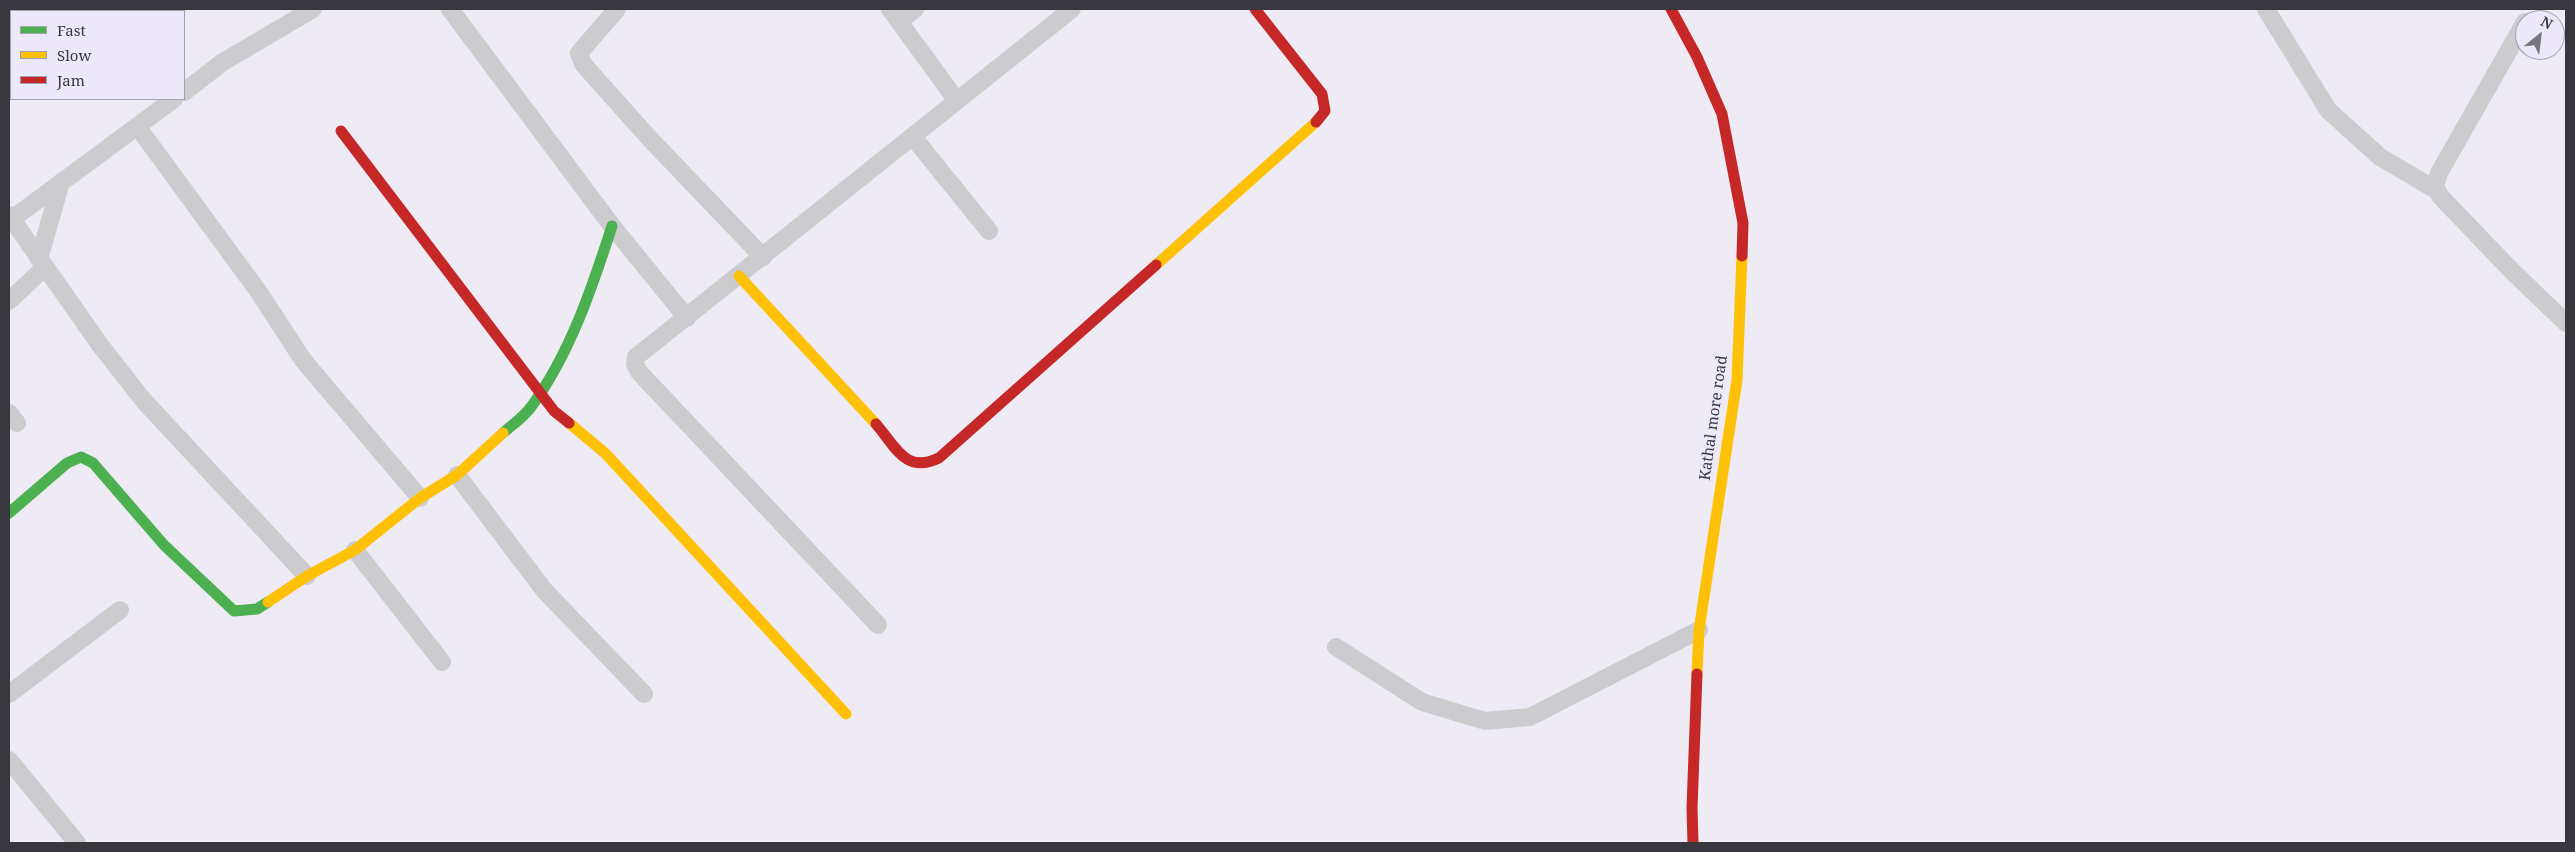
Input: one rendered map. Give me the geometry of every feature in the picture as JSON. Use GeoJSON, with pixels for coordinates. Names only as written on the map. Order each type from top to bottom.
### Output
{"type":"FeatureCollection","features":[{"type":"Feature","properties":{"kind":"street"},"geometry":{"type":"LineString","coordinates":[[185,91],[223,62],[313,9]]}},
{"type":"Feature","properties":{"kind":"street"},"geometry":{"type":"LineString","coordinates":[[450,9],[612,226],[687,318]]}},
{"type":"Feature","properties":{"kind":"street"},"geometry":{"type":"LineString","coordinates":[[617,9],[579,53],[583,64],[650,139],[762,257]]}},
{"type":"Feature","properties":{"kind":"street"},"geometry":{"type":"LineString","coordinates":[[915,9],[895,15],[957,101]]}},
{"type":"Feature","properties":{"kind":"street"},"geometry":{"type":"LineString","coordinates":[[878,625],[639,372],[635,364],[636,357],[1072,9]]}},
{"type":"Feature","properties":{"kind":"street"},"geometry":{"type":"LineString","coordinates":[[739,276],[842,385],[905,458],[913,464],[922,466],[938,458],[1310,128],[1325,111],[1322,94],[1255,9]]}},
{"type":"Feature","properties":{"kind":"street","name":"Kathal more road"},"geometry":{"type":"LineString","coordinates":[[1671,9],[1697,57],[1722,114],[1743,223],[1737,380],[1699,630],[1692,808],[1693,843]]}},
{"type":"Feature","properties":{"kind":"street"},"geometry":{"type":"LineString","coordinates":[[2266,9],[2328,110],[2380,157],[2436,190],[2510,269],[2566,323]]}},
{"type":"Feature","properties":{"kind":"street"},"geometry":{"type":"LineString","coordinates":[[2436,190],[2439,173],[2515,40]]}},
{"type":"Feature","properties":{"kind":"street"},"geometry":{"type":"LineString","coordinates":[[173,100],[10,217],[100,346],[144,401],[307,576]]}},
{"type":"Feature","properties":{"kind":"street"},"geometry":{"type":"LineString","coordinates":[[137,126],[258,291],[303,360],[420,498]]}},
{"type":"Feature","properties":{"kind":"street"},"geometry":{"type":"LineString","coordinates":[[341,131],[539,394],[554,411],[605,453],[846,714]]}},
{"type":"Feature","properties":{"kind":"street"},"geometry":{"type":"LineString","coordinates":[[913,137],[989,231]]}},
{"type":"Feature","properties":{"kind":"street"},"geometry":{"type":"LineString","coordinates":[[9,300],[42,263],[61,182]]}},
{"type":"Feature","properties":{"kind":"street"},"geometry":{"type":"LineString","coordinates":[[9,513],[68,463],[80,457],[93,463],[164,545],[234,611],[242,612],[257,609],[307,576],[355,550],[420,498],[456,476],[530,409],[556,368],[593,286],[612,226]]}},
{"type":"Feature","properties":{"kind":"street"},"geometry":{"type":"LineString","coordinates":[[456,476],[544,590],[644,694]]}},
{"type":"Feature","properties":{"kind":"street"},"geometry":{"type":"LineString","coordinates":[[355,550],[442,662]]}},
{"type":"Feature","properties":{"kind":"street"},"geometry":{"type":"LineString","coordinates":[[9,694],[120,610]]}},
{"type":"Feature","properties":{"kind":"street"},"geometry":{"type":"LineString","coordinates":[[1336,647],[1422,702],[1485,721],[1530,716],[1699,630]]}},
{"type":"Feature","properties":{"kind":"street"},"geometry":{"type":"LineString","coordinates":[[9,760],[77,843]]}},
{"type":"Feature","properties":{"kind":"traffic: fast"},"geometry":{"type":"LineString","coordinates":[[503,433],[528,411],[545,387],[557,365],[579,320],[612,226]]}},
{"type":"Feature","properties":{"kind":"traffic: fast"},"geometry":{"type":"LineString","coordinates":[[9,513],[67,463],[81,457],[93,463],[164,545],[234,611],[257,609],[268,602]]}},
{"type":"Feature","properties":{"kind":"traffic: slow"},"geometry":{"type":"LineString","coordinates":[[1156,265],[1316,122]]}},
{"type":"Feature","properties":{"kind":"traffic: slow"},"geometry":{"type":"LineString","coordinates":[[1697,674],[1699,630],[1737,380],[1742,256]]}},
{"type":"Feature","properties":{"kind":"traffic: slow"},"geometry":{"type":"LineString","coordinates":[[739,276],[876,424]]}},
{"type":"Feature","properties":{"kind":"traffic: slow"},"geometry":{"type":"LineString","coordinates":[[569,423],[605,453],[846,714]]}},
{"type":"Feature","properties":{"kind":"traffic: slow"},"geometry":{"type":"LineString","coordinates":[[268,602],[307,576],[355,550],[420,498],[457,475],[503,433]]}},
{"type":"Feature","properties":{"kind":"traffic: jam"},"geometry":{"type":"LineString","coordinates":[[1255,9],[1322,94],[1325,111],[1316,122]]}},
{"type":"Feature","properties":{"kind":"traffic: jam"},"geometry":{"type":"LineString","coordinates":[[1671,9],[1697,57],[1722,114],[1743,223],[1742,256]]}},
{"type":"Feature","properties":{"kind":"traffic: jam"},"geometry":{"type":"LineString","coordinates":[[341,131],[554,411],[569,423]]}},
{"type":"Feature","properties":{"kind":"traffic: jam"},"geometry":{"type":"LineString","coordinates":[[876,424],[902,456],[909,460],[918,463],[939,458],[1156,265]]}},
{"type":"Feature","properties":{"kind":"traffic: jam"},"geometry":{"type":"LineString","coordinates":[[1693,843],[1692,808],[1697,674]]}}]}
